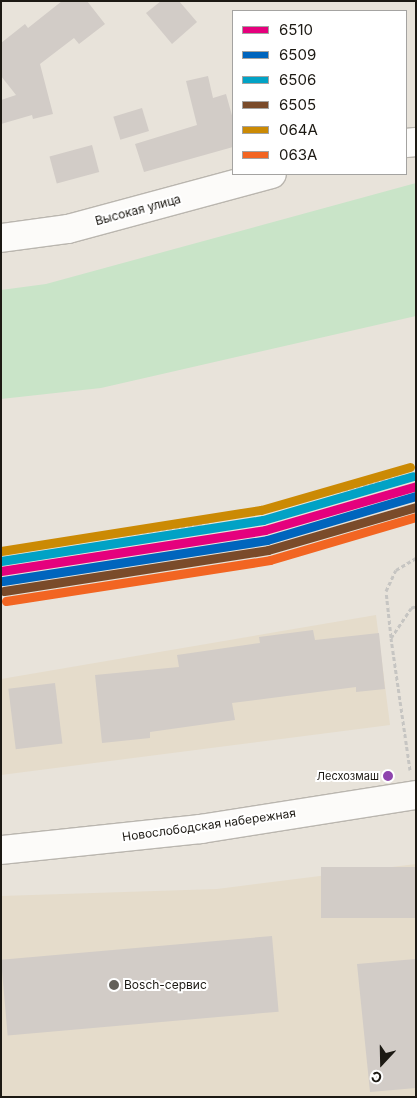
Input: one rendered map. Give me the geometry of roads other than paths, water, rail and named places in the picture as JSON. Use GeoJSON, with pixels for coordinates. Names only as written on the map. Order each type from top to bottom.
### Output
{"type":"FeatureCollection","features":[{"type":"Feature","properties":{"kind":"street","name":"Высокая улица"},"geometry":{"type":"LineString","coordinates":[[1,238],[68,228],[268,175]]}},
{"type":"Feature","properties":{"kind":"street","name":"Новослободская набережная"},"geometry":{"type":"LineString","coordinates":[[1,850],[201,829],[414,795]]}},
{"type":"Feature","properties":{"kind":"place","name":"Лесхозмаш"},"geometry":{"type":"Point","coordinates":[388,776]}},
{"type":"Feature","properties":{"kind":"place","name":"Bosch-сервис"},"geometry":{"type":"Point","coordinates":[114,985]}}]}
